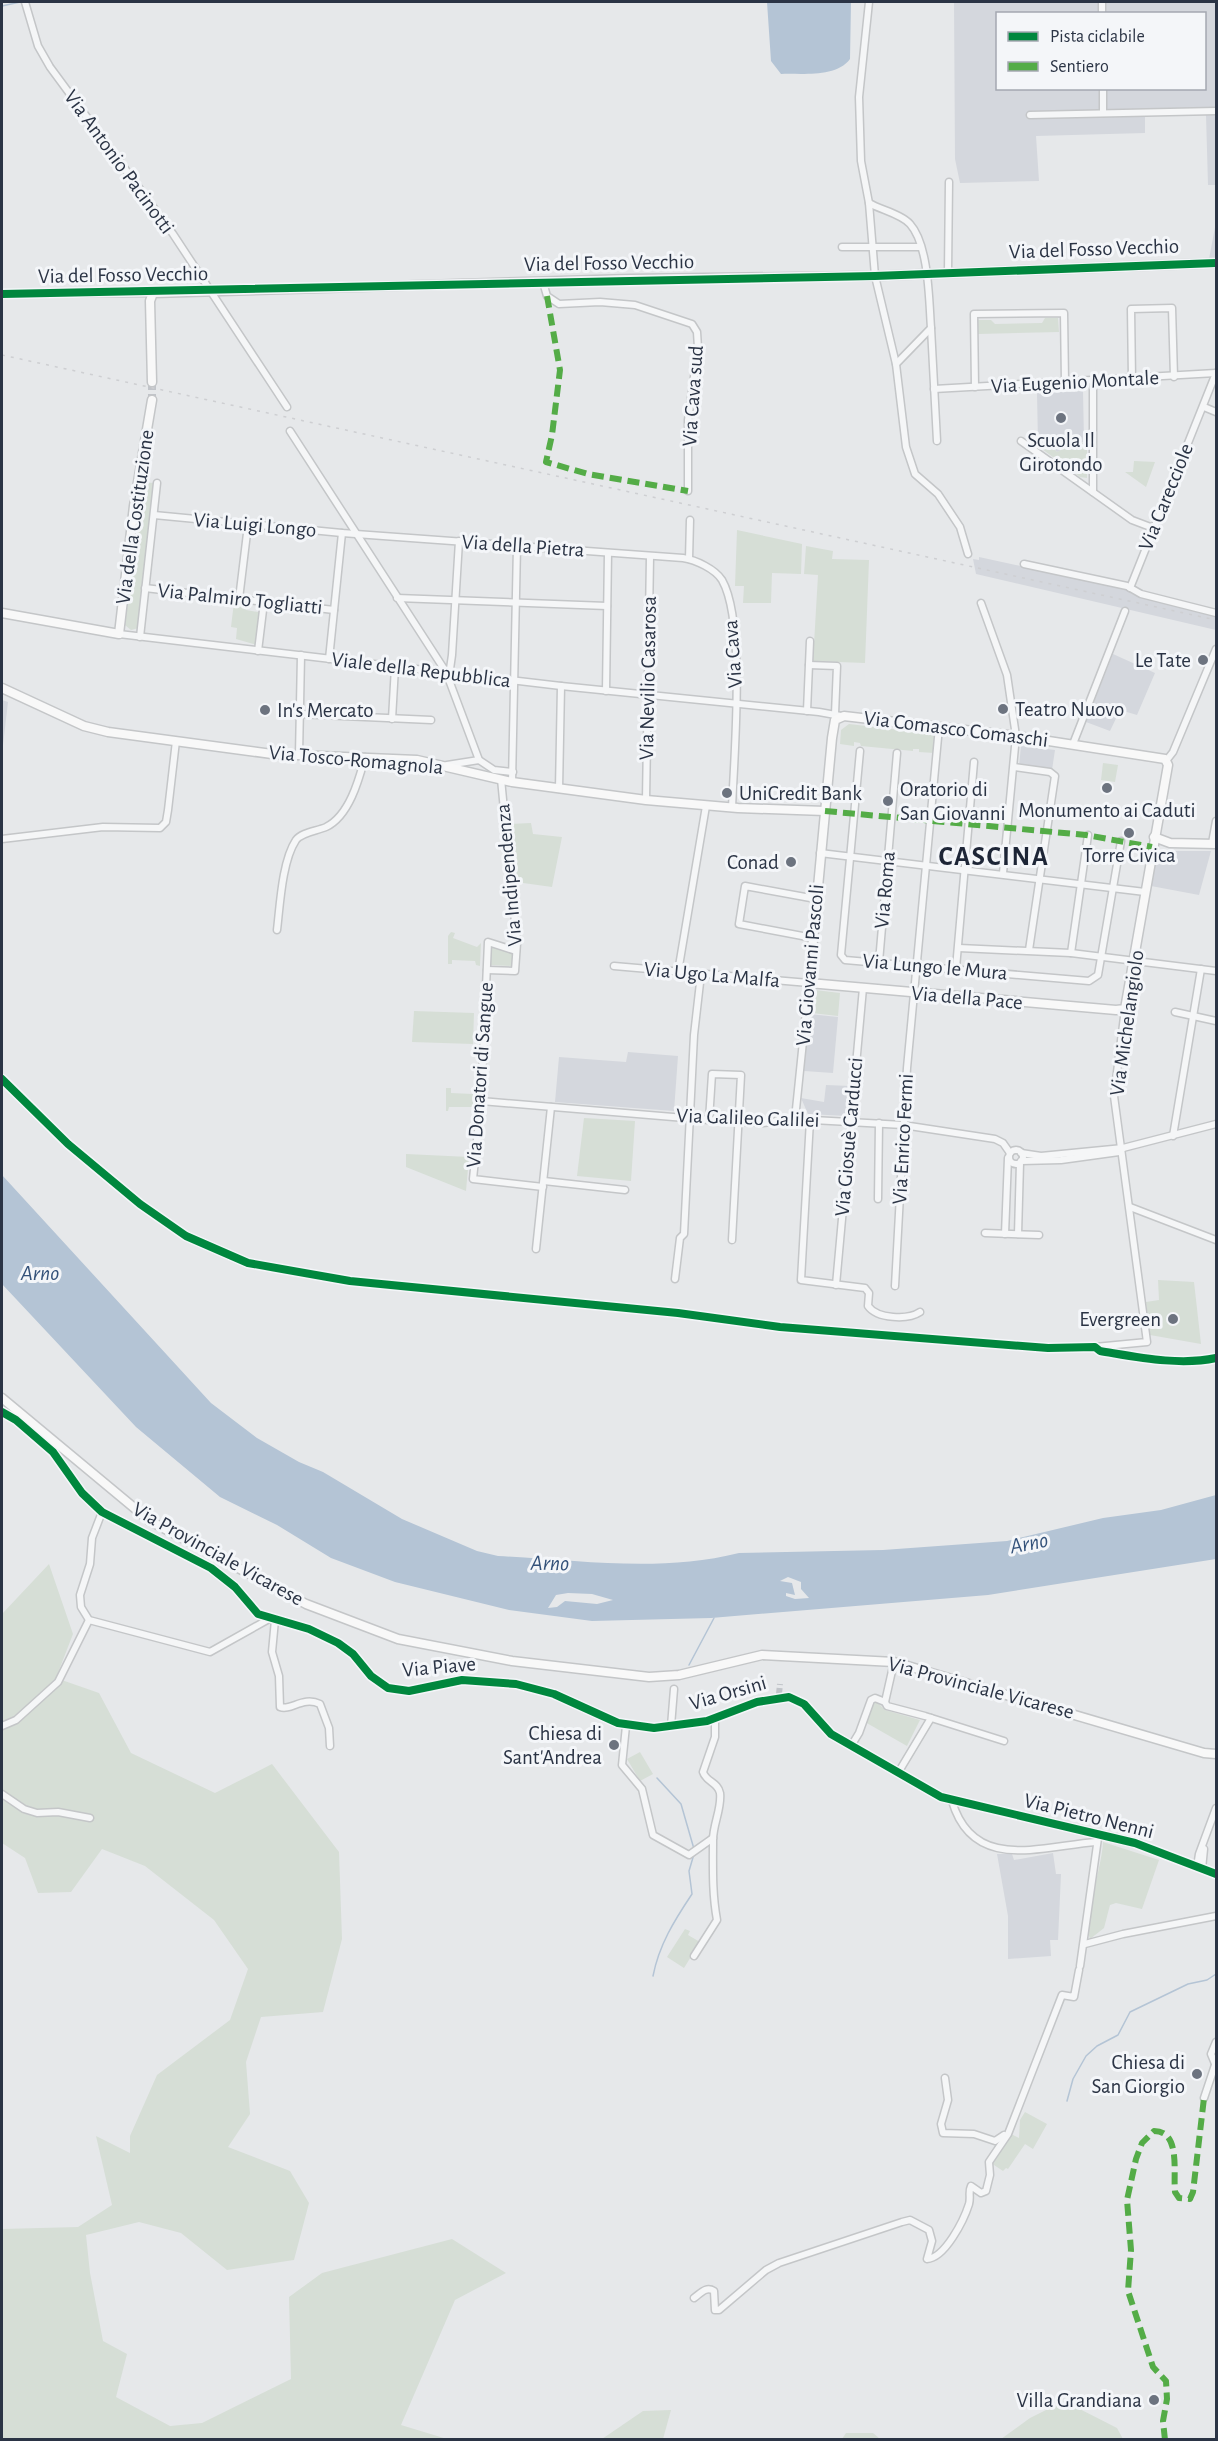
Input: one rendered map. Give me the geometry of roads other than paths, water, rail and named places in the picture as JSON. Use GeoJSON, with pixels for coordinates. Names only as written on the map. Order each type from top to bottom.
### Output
{"type":"FeatureCollection","features":[{"type":"Feature","properties":{"kind":"main road","name":"Via del Fosso Vecchio"},"geometry":{"type":"LineString","coordinates":[[153,293],[543,282],[875,276],[1216,262]]}},
{"type":"Feature","properties":{"kind":"main road"},"geometry":{"type":"LineString","coordinates":[[152,382],[150,301],[153,293]]}},
{"type":"Feature","properties":{"kind":"main road","name":"Via della Costituzione"},"geometry":{"type":"LineString","coordinates":[[119,634],[134,506],[152,400]]}},
{"type":"Feature","properties":{"kind":"main road","name":"Viale della Repubblica"},"geometry":{"type":"LineString","coordinates":[[2,613],[119,634]]}},
{"type":"Feature","properties":{"kind":"main road","name":"Via Tosco-Romagnola"},"geometry":{"type":"LineString","coordinates":[[2,688],[90,728],[176,741],[299,756],[417,760],[501,779],[512,777],[560,789],[646,800],[732,808],[825,811]]}},
{"type":"Feature","properties":{"kind":"main road","name":"Via Comasco Comaschi"},"geometry":{"type":"LineString","coordinates":[[825,811],[834,724],[838,715],[1016,736],[1161,757],[1166,761]]}},
{"type":"Feature","properties":{"kind":"main road","name":"Via Michelangiolo"},"geometry":{"type":"LineString","coordinates":[[1125,1009],[1168,765],[1166,761]]}},
{"type":"Feature","properties":{"kind":"main road","name":"Via Giovanni Pascoli"},"geometry":{"type":"LineString","coordinates":[[809,983],[825,811]]}},
{"type":"Feature","properties":{"kind":"main road"},"geometry":{"type":"LineString","coordinates":[[1154,837],[1170,843],[1214,843]]}},
{"type":"Feature","properties":{"kind":"main road"},"geometry":{"type":"LineString","coordinates":[[1151,856],[1170,843]]}},
{"type":"Feature","properties":{"kind":"main road","name":"Via della Pace"},"geometry":{"type":"LineString","coordinates":[[809,983],[1125,1009]]}},
{"type":"Feature","properties":{"kind":"main road","name":"Via Provinciale Vicarese"},"geometry":{"type":"LineString","coordinates":[[2,1398],[150,1521],[306,1604],[398,1639],[512,1660],[658,1677],[679,1676],[762,1655],[894,1662],[928,1670],[1204,1753],[1216,1754]]}},
{"type":"Feature","properties":{"kind":"main road","name":"Via Provinciale Vicarese"},"geometry":{"type":"LineString","coordinates":[[1204,1753],[1216,1761]]}},
{"type":"Feature","properties":{"kind":"street"},"geometry":{"type":"LineString","coordinates":[[869,2],[859,97],[861,161],[869,203],[875,276],[896,364],[906,447],[912,468],[938,494],[954,517],[962,530],[968,554]]}},
{"type":"Feature","properties":{"kind":"street","name":"Via Antonio Pacinotti"},"geometry":{"type":"LineString","coordinates":[[25,3],[38,46],[50,67],[173,234],[209,292],[287,407]]}},
{"type":"Feature","properties":{"kind":"street"},"geometry":{"type":"LineString","coordinates":[[1103,90],[1103,113]]}},
{"type":"Feature","properties":{"kind":"street"},"geometry":{"type":"LineString","coordinates":[[1030,115],[1216,111]]}},
{"type":"Feature","properties":{"kind":"street"},"geometry":{"type":"LineString","coordinates":[[948,272],[949,182]]}},
{"type":"Feature","properties":{"kind":"street"},"geometry":{"type":"LineString","coordinates":[[869,203],[909,223],[920,247],[926,274],[931,328],[937,441]]}},
{"type":"Feature","properties":{"kind":"street"},"geometry":{"type":"LineString","coordinates":[[842,247],[920,247]]}},
{"type":"Feature","properties":{"kind":"street","name":"Via Cava sud"},"geometry":{"type":"LineString","coordinates":[[543,282],[547,296],[559,304],[600,302],[635,305],[692,324],[696,328],[698,348],[688,420],[688,491]]}},
{"type":"Feature","properties":{"kind":"street","name":"Via del Fosso Vecchio"},"geometry":{"type":"LineString","coordinates":[[2,294],[153,293]]}},
{"type":"Feature","properties":{"kind":"street"},"geometry":{"type":"LineString","coordinates":[[1132,379],[1131,309],[1172,308],[1174,377]]}},
{"type":"Feature","properties":{"kind":"street"},"geometry":{"type":"LineString","coordinates":[[975,387],[974,314],[1064,313],[1065,382]]}},
{"type":"Feature","properties":{"kind":"street"},"geometry":{"type":"LineString","coordinates":[[896,364],[931,328]]}},
{"type":"Feature","properties":{"kind":"street","name":"Via Eugenio Montale"},"geometry":{"type":"LineString","coordinates":[[934,389],[1093,382],[1216,373]]}},
{"type":"Feature","properties":{"kind":"street","name":"Via Carecciole"},"geometry":{"type":"LineString","coordinates":[[1130,588],[1216,373]]}},
{"type":"Feature","properties":{"kind":"street"},"geometry":{"type":"LineString","coordinates":[[1093,382],[1093,492]]}},
{"type":"Feature","properties":{"kind":"street"},"geometry":{"type":"LineString","coordinates":[[1204,407],[1216,412]]}},
{"type":"Feature","properties":{"kind":"street"},"geometry":{"type":"LineString","coordinates":[[290,431],[446,672],[479,760],[494,770],[512,777],[517,546]]}},
{"type":"Feature","properties":{"kind":"street"},"geometry":{"type":"LineString","coordinates":[[1021,441],[1132,520],[1153,528]]}},
{"type":"Feature","properties":{"kind":"street"},"geometry":{"type":"LineString","coordinates":[[140,637],[157,483]]}},
{"type":"Feature","properties":{"kind":"street","name":"Via Luigi Longo"},"geometry":{"type":"LineString","coordinates":[[154,515],[357,534]]}},
{"type":"Feature","properties":{"kind":"street"},"geometry":{"type":"LineString","coordinates":[[688,559],[690,520]]}},
{"type":"Feature","properties":{"kind":"street"},"geometry":{"type":"LineString","coordinates":[[239,599],[248,525]]}},
{"type":"Feature","properties":{"kind":"street"},"geometry":{"type":"LineString","coordinates":[[329,659],[342,533]]}},
{"type":"Feature","properties":{"kind":"street","name":"Via della Pietra"},"geometry":{"type":"LineString","coordinates":[[357,534],[688,559]]}},
{"type":"Feature","properties":{"kind":"street"},"geometry":{"type":"LineString","coordinates":[[369,552],[372,535]]}},
{"type":"Feature","properties":{"kind":"street"},"geometry":{"type":"LineString","coordinates":[[446,672],[450,669],[459,541]]}},
{"type":"Feature","properties":{"kind":"street"},"geometry":{"type":"LineString","coordinates":[[606,691],[608,553]]}},
{"type":"Feature","properties":{"kind":"street","name":"Via Nevilio Casarosa"},"geometry":{"type":"LineString","coordinates":[[646,800],[650,556]]}},
{"type":"Feature","properties":{"kind":"street","name":"Via Cava"},"geometry":{"type":"LineString","coordinates":[[688,559],[714,572],[724,585],[735,639],[736,704],[732,808]]}},
{"type":"Feature","properties":{"kind":"street"},"geometry":{"type":"LineString","coordinates":[[1024,564],[1130,588],[1141,594],[1216,613]]}},
{"type":"Feature","properties":{"kind":"street","name":"Via Palmiro Togliatti"},"geometry":{"type":"LineString","coordinates":[[145,588],[334,610]]}},
{"type":"Feature","properties":{"kind":"street"},"geometry":{"type":"LineString","coordinates":[[397,598],[607,606]]}},
{"type":"Feature","properties":{"kind":"street"},"geometry":{"type":"LineString","coordinates":[[258,651],[264,602]]}},
{"type":"Feature","properties":{"kind":"street"},"geometry":{"type":"LineString","coordinates":[[981,603],[1007,675],[1016,736],[1003,873]]}},
{"type":"Feature","properties":{"kind":"street"},"geometry":{"type":"LineString","coordinates":[[1072,744],[1125,611]]}},
{"type":"Feature","properties":{"kind":"street","name":"Viale della Repubblica"},"geometry":{"type":"LineString","coordinates":[[119,634],[514,681],[838,715]]}},
{"type":"Feature","properties":{"kind":"street"},"geometry":{"type":"LineString","coordinates":[[807,711],[810,641]]}},
{"type":"Feature","properties":{"kind":"street"},"geometry":{"type":"LineString","coordinates":[[1166,761],[1173,752],[1216,649]]}},
{"type":"Feature","properties":{"kind":"street"},"geometry":{"type":"LineString","coordinates":[[299,756],[301,656]]}},
{"type":"Feature","properties":{"kind":"street"},"geometry":{"type":"LineString","coordinates":[[809,665],[837,666],[838,715]]}},
{"type":"Feature","properties":{"kind":"street"},"geometry":{"type":"LineString","coordinates":[[392,719],[395,667]]}},
{"type":"Feature","properties":{"kind":"street"},"geometry":{"type":"LineString","coordinates":[[560,789],[561,686]]}},
{"type":"Feature","properties":{"kind":"street"},"geometry":{"type":"LineString","coordinates":[[299,714],[430,720]]}},
{"type":"Feature","properties":{"kind":"street","name":"Via Enrico Fermi"},"geometry":{"type":"LineString","coordinates":[[895,1286],[903,1125],[939,727]]}},
{"type":"Feature","properties":{"kind":"street"},"geometry":{"type":"LineString","coordinates":[[2,839],[103,827],[160,828],[166,822],[176,741]]}},
{"type":"Feature","properties":{"kind":"street","name":"Via Lungo le Mura"},"geometry":{"type":"LineString","coordinates":[[860,751],[841,954],[846,960],[1089,981],[1098,975],[1121,841]]}},
{"type":"Feature","properties":{"kind":"street","name":"Via Roma"},"geometry":{"type":"LineString","coordinates":[[879,962],[897,753]]}},
{"type":"Feature","properties":{"kind":"street"},"geometry":{"type":"LineString","coordinates":[[277,930],[281,893],[296,842],[300,837],[329,826],[339,818],[356,786],[365,757]]}},
{"type":"Feature","properties":{"kind":"street"},"geometry":{"type":"LineString","coordinates":[[444,765],[479,760]]}},
{"type":"Feature","properties":{"kind":"street"},"geometry":{"type":"LineString","coordinates":[[956,968],[974,762]]}},
{"type":"Feature","properties":{"kind":"street"},"geometry":{"type":"LineString","coordinates":[[1014,767],[1054,774],[1029,950]]}},
{"type":"Feature","properties":{"kind":"street","name":"Via Indipendenza"},"geometry":{"type":"LineString","coordinates":[[501,779],[516,951],[515,971]]}},
{"type":"Feature","properties":{"kind":"street"},"geometry":{"type":"LineString","coordinates":[[678,972],[706,806]]}},
{"type":"Feature","properties":{"kind":"street"},"geometry":{"type":"LineString","coordinates":[[1214,843],[1216,821]]}},
{"type":"Feature","properties":{"kind":"street"},"geometry":{"type":"LineString","coordinates":[[1071,953],[1088,836]]}},
{"type":"Feature","properties":{"kind":"street"},"geometry":{"type":"LineString","coordinates":[[820,853],[965,868],[1145,892]]}},
{"type":"Feature","properties":{"kind":"street"},"geometry":{"type":"LineString","coordinates":[[813,938],[739,924],[745,886],[816,899]]}},
{"type":"Feature","properties":{"kind":"street","name":"Via Donatori di Sangue"},"geometry":{"type":"LineString","coordinates":[[516,951],[488,942],[475,1179],[543,1184]]}},
{"type":"Feature","properties":{"kind":"street"},"geometry":{"type":"LineString","coordinates":[[959,948],[1071,953],[1216,971]]}},
{"type":"Feature","properties":{"kind":"street","name":"Via Ugo La Malfa"},"geometry":{"type":"LineString","coordinates":[[614,966],[809,983]]}},
{"type":"Feature","properties":{"kind":"street"},"geometry":{"type":"LineString","coordinates":[[1173,1136],[1201,969]]}},
{"type":"Feature","properties":{"kind":"street","name":"Via Donatori di Sangue"},"geometry":{"type":"LineString","coordinates":[[487,970],[515,971]]}},
{"type":"Feature","properties":{"kind":"street"},"geometry":{"type":"LineString","coordinates":[[675,1279],[680,1238],[684,1234],[689,1119],[701,974]]}},
{"type":"Feature","properties":{"kind":"street","name":"Via Giovanni Pascoli"},"geometry":{"type":"LineString","coordinates":[[795,1119],[809,983]]}},
{"type":"Feature","properties":{"kind":"street","name":"Via Giosuè Carducci"},"geometry":{"type":"LineString","coordinates":[[836,1285],[863,988]]}},
{"type":"Feature","properties":{"kind":"street","name":"Via Michelangiolo"},"geometry":{"type":"LineString","coordinates":[[1095,1347],[1103,1344],[1147,1342],[1123,1148],[1114,1096],[1125,1009]]}},
{"type":"Feature","properties":{"kind":"street"},"geometry":{"type":"LineString","coordinates":[[1175,1012],[1216,1021]]}},
{"type":"Feature","properties":{"kind":"street"},"geometry":{"type":"LineString","coordinates":[[709,1120],[712,1074],[741,1075],[732,1240]]}},
{"type":"Feature","properties":{"kind":"street","name":"Via Galileo Galilei"},"geometry":{"type":"LineString","coordinates":[[481,1101],[764,1124],[795,1119],[903,1125],[995,1139],[1004,1144],[1012,1163],[1119,1152],[1123,1148]]}},
{"type":"Feature","properties":{"kind":"street"},"geometry":{"type":"LineString","coordinates":[[536,1249],[551,1107]]}},
{"type":"Feature","properties":{"kind":"street"},"geometry":{"type":"LineString","coordinates":[[810,1120],[799,1273],[803,1281],[868,1290],[868,1306],[875,1313],[915,1316],[920,1312]]}},
{"type":"Feature","properties":{"kind":"street"},"geometry":{"type":"LineString","coordinates":[[878,1199],[879,1123]]}},
{"type":"Feature","properties":{"kind":"street"},"geometry":{"type":"LineString","coordinates":[[1005,1234],[1009,1155],[1015,1150],[1041,1156],[1123,1148],[1216,1124]]}},
{"type":"Feature","properties":{"kind":"street"},"geometry":{"type":"LineString","coordinates":[[1018,1234],[1021,1153]]}},
{"type":"Feature","properties":{"kind":"street"},"geometry":{"type":"LineString","coordinates":[[543,1184],[625,1190]]}},
{"type":"Feature","properties":{"kind":"street"},"geometry":{"type":"LineString","coordinates":[[1130,1207],[1216,1240]]}},
{"type":"Feature","properties":{"kind":"street"},"geometry":{"type":"LineString","coordinates":[[985,1233],[1039,1235]]}},
{"type":"Feature","properties":{"kind":"street"},"geometry":{"type":"LineString","coordinates":[[2,1412],[16,1420],[53,1452],[82,1493],[102,1512],[211,1568],[235,1587],[254,1611],[272,1620]]}},
{"type":"Feature","properties":{"kind":"street"},"geometry":{"type":"LineString","coordinates":[[102,1512],[92,1538],[90,1564],[80,1595],[81,1607],[89,1620],[210,1652],[272,1620]]}},
{"type":"Feature","properties":{"kind":"street"},"geometry":{"type":"LineString","coordinates":[[2,1726],[16,1720],[58,1683],[89,1620]]}},
{"type":"Feature","properties":{"kind":"street"},"geometry":{"type":"LineString","coordinates":[[272,1620],[272,1652],[279,1676],[280,1707],[287,1708],[308,1701],[320,1704],[329,1728],[330,1746]]}},
{"type":"Feature","properties":{"kind":"street","name":"Via Piave"},"geometry":{"type":"LineString","coordinates":[[272,1620],[292,1623],[327,1636],[348,1650],[371,1676],[388,1688],[409,1690],[462,1680],[516,1684],[544,1691],[626,1726]]}},
{"type":"Feature","properties":{"kind":"street"},"geometry":{"type":"LineString","coordinates":[[885,1702],[894,1662]]}},
{"type":"Feature","properties":{"kind":"street"},"geometry":{"type":"LineString","coordinates":[[671,1726],[674,1689]]}},
{"type":"Feature","properties":{"kind":"street","name":"Via Orsini"},"geometry":{"type":"LineString","coordinates":[[626,1726],[671,1726],[715,1719],[779,1696],[799,1700],[831,1734],[951,1801]]}},
{"type":"Feature","properties":{"kind":"street"},"geometry":{"type":"LineString","coordinates":[[852,1745],[873,1699],[885,1702],[890,1708],[1004,1741]]}},
{"type":"Feature","properties":{"kind":"street"},"geometry":{"type":"LineString","coordinates":[[898,1773],[931,1718]]}},
{"type":"Feature","properties":{"kind":"street"},"geometry":{"type":"LineString","coordinates":[[694,1956],[717,1920],[712,1885],[713,1838],[720,1794],[717,1786],[707,1780],[703,1772],[715,1737],[715,1719]]}},
{"type":"Feature","properties":{"kind":"street"},"geometry":{"type":"LineString","coordinates":[[626,1726],[622,1766],[642,1789],[653,1835],[685,1855],[694,1853],[713,1838]]}},
{"type":"Feature","properties":{"kind":"street"},"geometry":{"type":"LineString","coordinates":[[2,1794],[24,1809],[37,1813],[58,1812],[90,1818]]}},
{"type":"Feature","properties":{"kind":"street"},"geometry":{"type":"LineString","coordinates":[[951,1801],[969,1831],[995,1849],[1017,1852],[1096,1842]]}},
{"type":"Feature","properties":{"kind":"street","name":"Via Pietro Nenni"},"geometry":{"type":"LineString","coordinates":[[951,1801],[1135,1843],[1216,1874]]}},
{"type":"Feature","properties":{"kind":"street"},"geometry":{"type":"LineString","coordinates":[[1200,1868],[1205,1842],[1216,1808]]}},
{"type":"Feature","properties":{"kind":"street"},"geometry":{"type":"LineString","coordinates":[[694,2298],[705,2290],[711,2289],[714,2291],[715,2310],[719,2310],[765,2270],[779,2262],[910,2220],[929,2230],[932,2241],[927,2257],[932,2259],[941,2253],[959,2228],[970,2202],[971,2186],[981,2193],[986,2191],[990,2175],[989,2162],[1010,2128],[1062,1995],[1074,1996],[1085,1944],[1088,1899],[1099,1835]]}},
{"type":"Feature","properties":{"kind":"street"},"geometry":{"type":"LineString","coordinates":[[1200,1868],[1199,1854],[1205,1842]]}},
{"type":"Feature","properties":{"kind":"street"},"geometry":{"type":"LineString","coordinates":[[1185,1863],[1199,1854]]}},
{"type":"Feature","properties":{"kind":"street"},"geometry":{"type":"LineString","coordinates":[[1085,1944],[1123,1934],[1216,1916]]}},
{"type":"Feature","properties":{"kind":"street"},"geometry":{"type":"LineString","coordinates":[[1204,2098],[1216,2066],[1211,2054],[1216,2042]]}},
{"type":"Feature","properties":{"kind":"street"},"geometry":{"type":"LineString","coordinates":[[945,2078],[948,2100],[941,2124],[943,2133],[974,2134],[995,2141],[1001,2139],[1010,2128]]}},
{"type":"Feature","properties":{"kind":"water"},"geometry":{"type":"Polygon","coordinates":[[[767,2],[851,2],[850,59],[844,65],[828,72],[781,74],[771,61],[767,2]]]}},
{"type":"Feature","properties":{"kind":"water","name":"Arno"},"geometry":{"type":"Polygon","coordinates":[[[2,1175],[211,1403],[257,1438],[299,1462],[323,1472],[402,1519],[477,1551],[498,1556],[649,1564],[709,1559],[739,1553],[883,1550],[1007,1541],[1103,1518],[1161,1510],[1216,1495],[1216,1559],[988,1595],[711,1618],[592,1621],[509,1610],[395,1582],[331,1558],[277,1525],[220,1497],[136,1427],[2,1284],[2,1175]],[[788,1577],[780,1581],[792,1583],[795,1595],[786,1593],[786,1596],[795,1599],[809,1598],[801,1589],[801,1582],[788,1577]],[[592,1594],[556,1595],[548,1608],[557,1607],[565,1601],[597,1604],[613,1600],[592,1594]]]}},
{"type":"Feature","properties":{"kind":"waterway"},"geometry":{"type":"LineString","coordinates":[[2,6],[20,2]]}},
{"type":"Feature","properties":{"kind":"waterway"},"geometry":{"type":"LineString","coordinates":[[689,1665],[714,1618]]}},
{"type":"Feature","properties":{"kind":"waterway"},"geometry":{"type":"LineString","coordinates":[[657,1778],[681,1804],[694,1849]]}},
{"type":"Feature","properties":{"kind":"waterway"},"geometry":{"type":"LineString","coordinates":[[653,1976],[668,1933],[692,1894],[689,1871],[694,1854]]}},
{"type":"Feature","properties":{"kind":"waterway"},"geometry":{"type":"LineString","coordinates":[[1067,2101],[1073,2079],[1086,2056],[1097,2046],[1118,2035],[1130,2012],[1188,1984],[1207,1980],[1216,1974]]}},
{"type":"Feature","properties":{"kind":"tunnel"},"geometry":{"type":"LineString","coordinates":[[152,382],[152,400]]}},
{"type":"Feature","properties":{"kind":"tunnel"},"geometry":{"type":"LineString","coordinates":[[779,1694],[780,1684]]}},
{"type":"Feature","properties":{"kind":"railway"},"geometry":{"type":"LineString","coordinates":[[2,355],[1216,620]]}},
{"type":"Feature","properties":{"kind":"place","name":"Scuola Il Girotondo"},"geometry":{"type":"Point","coordinates":[1061,418]}},
{"type":"Feature","properties":{"kind":"place","name":"Le Tate"},"geometry":{"type":"Point","coordinates":[1203,660]}},
{"type":"Feature","properties":{"kind":"place","name":"Teatro Nuovo"},"geometry":{"type":"Point","coordinates":[1003,709]}},
{"type":"Feature","properties":{"kind":"place","name":"In's Mercato"},"geometry":{"type":"Point","coordinates":[265,710]}},
{"type":"Feature","properties":{"kind":"place","name":"Monumento ai Caduti"},"geometry":{"type":"Point","coordinates":[1107,788]}},
{"type":"Feature","properties":{"kind":"place","name":"UniCredit Bank"},"geometry":{"type":"Point","coordinates":[727,793]}},
{"type":"Feature","properties":{"kind":"place","name":"Oratorio di San Giovanni"},"geometry":{"type":"Point","coordinates":[888,801]}},
{"type":"Feature","properties":{"kind":"place","name":"Torre Civica"},"geometry":{"type":"Point","coordinates":[1129,833]}},
{"type":"Feature","properties":{"kind":"place","name":"Conad"},"geometry":{"type":"Point","coordinates":[791,862]}},
{"type":"Feature","properties":{"kind":"place","name":"Evergreen"},"geometry":{"type":"Point","coordinates":[1173,1319]}},
{"type":"Feature","properties":{"kind":"place","name":"Chiesa di Sant'Andrea"},"geometry":{"type":"Point","coordinates":[614,1745]}},
{"type":"Feature","properties":{"kind":"place","name":"Chiesa di San Giorgio"},"geometry":{"type":"Point","coordinates":[1197,2074]}},
{"type":"Feature","properties":{"kind":"place","name":"Villa Grandiana"},"geometry":{"type":"Point","coordinates":[1154,2400]}},
{"type":"Feature","properties":{"kind":"district","name":"CASCINA"},"geometry":{"type":"Point","coordinates":[994,856]}}]}
